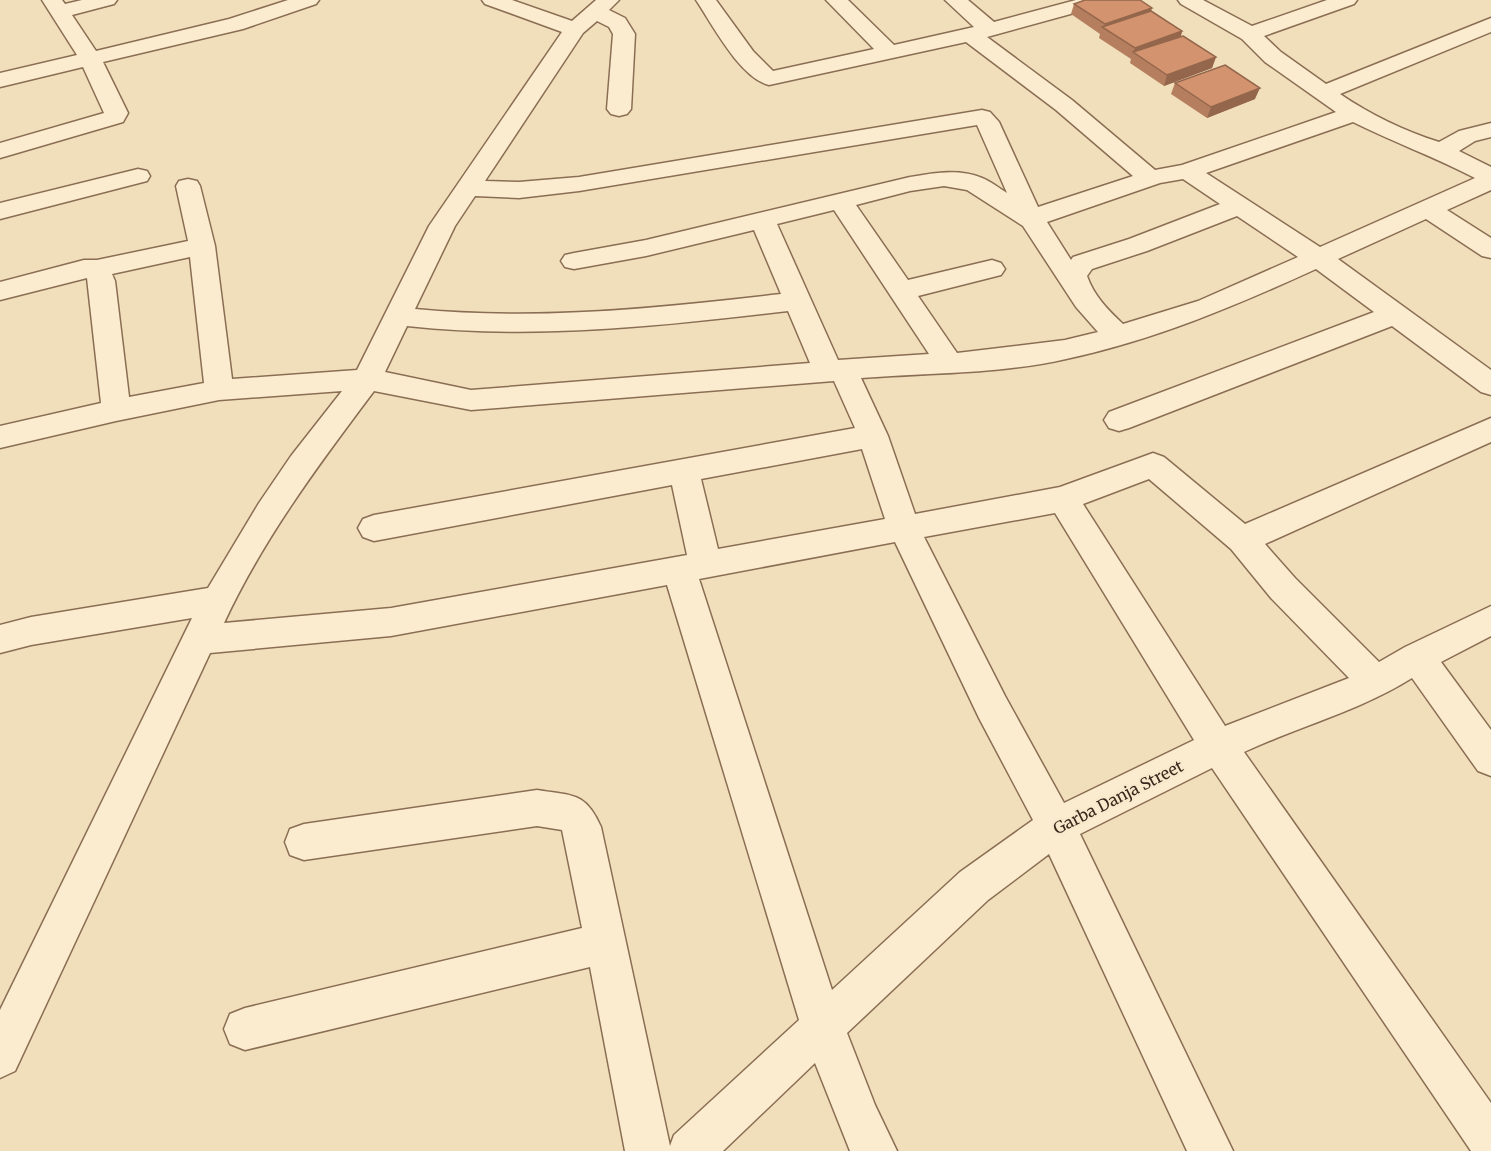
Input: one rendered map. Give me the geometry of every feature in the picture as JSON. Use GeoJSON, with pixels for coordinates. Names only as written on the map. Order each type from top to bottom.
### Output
{"type":"FeatureCollection","features":[{"type":"Feature","properties":{"kind":"street"},"geometry":{"type":"LineString","coordinates":[[0,152],[115,117],[116,113],[91,60],[56,6],[107,0]]}},
{"type":"Feature","properties":{"kind":"street"},"geometry":{"type":"LineString","coordinates":[[0,80],[235,24],[309,0]]}},
{"type":"Feature","properties":{"kind":"street"},"geometry":{"type":"LineString","coordinates":[[492,0],[594,14],[618,22],[624,34],[619,109]]}},
{"type":"Feature","properties":{"kind":"street"},"geometry":{"type":"LineString","coordinates":[[706,0],[753,64],[764,77],[769,78],[980,33],[1100,0]]}},
{"type":"Feature","properties":{"kind":"street"},"geometry":{"type":"LineString","coordinates":[[836,0],[890,53]]}},
{"type":"Feature","properties":{"kind":"street"},"geometry":{"type":"LineString","coordinates":[[955,0],[980,33],[1138,168],[1147,175],[1155,177]]}},
{"type":"Feature","properties":{"kind":"street"},"geometry":{"type":"LineString","coordinates":[[1020,0],[1041,16]]}},
{"type":"Feature","properties":{"kind":"street"},"geometry":{"type":"LineString","coordinates":[[0,437],[116,410],[219,390],[367,379],[471,400],[561,395],[914,364],[950,364],[1065,350],[1118,336],[1208,307],[1480,186],[1491,177],[1441,151],[1408,140],[1354,114],[1273,57],[1250,34],[1188,0]]}},
{"type":"Feature","properties":{"kind":"street"},"geometry":{"type":"LineString","coordinates":[[1250,34],[1347,0]]}},
{"type":"Feature","properties":{"kind":"street"},"geometry":{"type":"LineString","coordinates":[[4,1040],[218,600],[289,483],[367,379],[442,226],[594,14]]}},
{"type":"Feature","properties":{"kind":"street"},"geometry":{"type":"LineString","coordinates":[[1323,93],[1491,24]]}},
{"type":"Feature","properties":{"kind":"street"},"geometry":{"type":"LineString","coordinates":[[1031,220],[1045,213],[1155,177],[1187,171],[1354,114]]}},
{"type":"Feature","properties":{"kind":"street"},"geometry":{"type":"LineString","coordinates":[[468,188],[519,190],[561,186],[982,117],[987,122],[1031,220],[1054,259],[1077,286]]}},
{"type":"Feature","properties":{"kind":"street"},"geometry":{"type":"LineString","coordinates":[[1441,151],[1467,136],[1491,130]]}},
{"type":"Feature","properties":{"kind":"street"},"geometry":{"type":"LineString","coordinates":[[1187,171],[1317,257],[1491,386]]}},
{"type":"Feature","properties":{"kind":"street"},"geometry":{"type":"LineString","coordinates":[[0,211],[138,176]]}},
{"type":"Feature","properties":{"kind":"street"},"geometry":{"type":"LineString","coordinates":[[574,261],[646,248],[910,184],[944,179],[974,183],[1031,220]]}},
{"type":"Feature","properties":{"kind":"street"},"geometry":{"type":"LineString","coordinates":[[188,186],[201,246],[219,390]]}},
{"type":"Feature","properties":{"kind":"street"},"geometry":{"type":"LineString","coordinates":[[841,201],[950,364]]}},
{"type":"Feature","properties":{"kind":"street"},"geometry":{"type":"LineString","coordinates":[[1118,336],[1084,299],[1077,286],[1074,276],[1082,263],[1138,245],[1241,205]]}},
{"type":"Feature","properties":{"kind":"street"},"geometry":{"type":"LineString","coordinates":[[1428,209],[1491,249]]}},
{"type":"Feature","properties":{"kind":"street"},"geometry":{"type":"LineString","coordinates":[[764,221],[798,301],[873,436],[904,528],[992,707],[1056,826],[1210,1151]]}},
{"type":"Feature","properties":{"kind":"street"},"geometry":{"type":"LineString","coordinates":[[0,291],[84,269],[97,269],[201,246]]}},
{"type":"Feature","properties":{"kind":"street"},"geometry":{"type":"LineString","coordinates":[[97,269],[102,281],[116,410]]}},
{"type":"Feature","properties":{"kind":"street"},"geometry":{"type":"LineString","coordinates":[[901,291],[992,269]]}},
{"type":"Feature","properties":{"kind":"street"},"geometry":{"type":"LineString","coordinates":[[398,316],[467,324],[627,319],[798,301]]}},
{"type":"Feature","properties":{"kind":"street"},"geometry":{"type":"LineString","coordinates":[[1119,420],[1396,314]]}},
{"type":"Feature","properties":{"kind":"street"},"geometry":{"type":"LineString","coordinates":[[1242,540],[1491,429]]}},
{"type":"Feature","properties":{"kind":"street"},"geometry":{"type":"LineString","coordinates":[[374,528],[873,436]]}},
{"type":"Feature","properties":{"kind":"street"},"geometry":{"type":"LineString","coordinates":[[199,640],[391,621],[1063,499],[1153,465],[1242,540],[1282,588],[1376,682]]}},
{"type":"Feature","properties":{"kind":"street"},"geometry":{"type":"LineString","coordinates":[[684,471],[692,566],[823,1027],[858,1118],[874,1151]]}},
{"type":"Feature","properties":{"kind":"street"},"geometry":{"type":"LineString","coordinates":[[1063,499],[1218,746],[1491,1141]]}},
{"type":"Feature","properties":{"kind":"street"},"geometry":{"type":"LineString","coordinates":[[0,639],[31,631],[218,600]]}},
{"type":"Feature","properties":{"kind":"street","name":"Garba Danja Street"},"geometry":{"type":"LineString","coordinates":[[690,1151],[974,886],[1056,826],[1218,746],[1332,702],[1376,682],[1417,657],[1491,620]]}},
{"type":"Feature","properties":{"kind":"street"},"geometry":{"type":"LineString","coordinates":[[1417,657],[1491,759]]}},
{"type":"Feature","properties":{"kind":"street"},"geometry":{"type":"LineString","coordinates":[[304,842],[537,808],[573,814],[582,827],[648,1151]]}},
{"type":"Feature","properties":{"kind":"street"},"geometry":{"type":"LineString","coordinates":[[245,1029],[606,943]]}},
{"type":"Feature","properties":{"kind":"building"},"geometry":{"type":"Polygon","coordinates":[[[1085,0],[1140,0],[1152,8],[1105,24],[1074,4],[1085,0]]]}},
{"type":"Feature","properties":{"kind":"building"},"geometry":{"type":"Polygon","coordinates":[[[1151,11],[1182,31],[1135,48],[1102,27],[1151,11]]]}},
{"type":"Feature","properties":{"kind":"building"},"geometry":{"type":"Polygon","coordinates":[[[1183,36],[1216,57],[1167,75],[1133,52],[1183,36]]]}},
{"type":"Feature","properties":{"kind":"building"},"geometry":{"type":"Polygon","coordinates":[[[1225,65],[1260,88],[1211,107],[1175,83],[1225,65]]]}}]}
